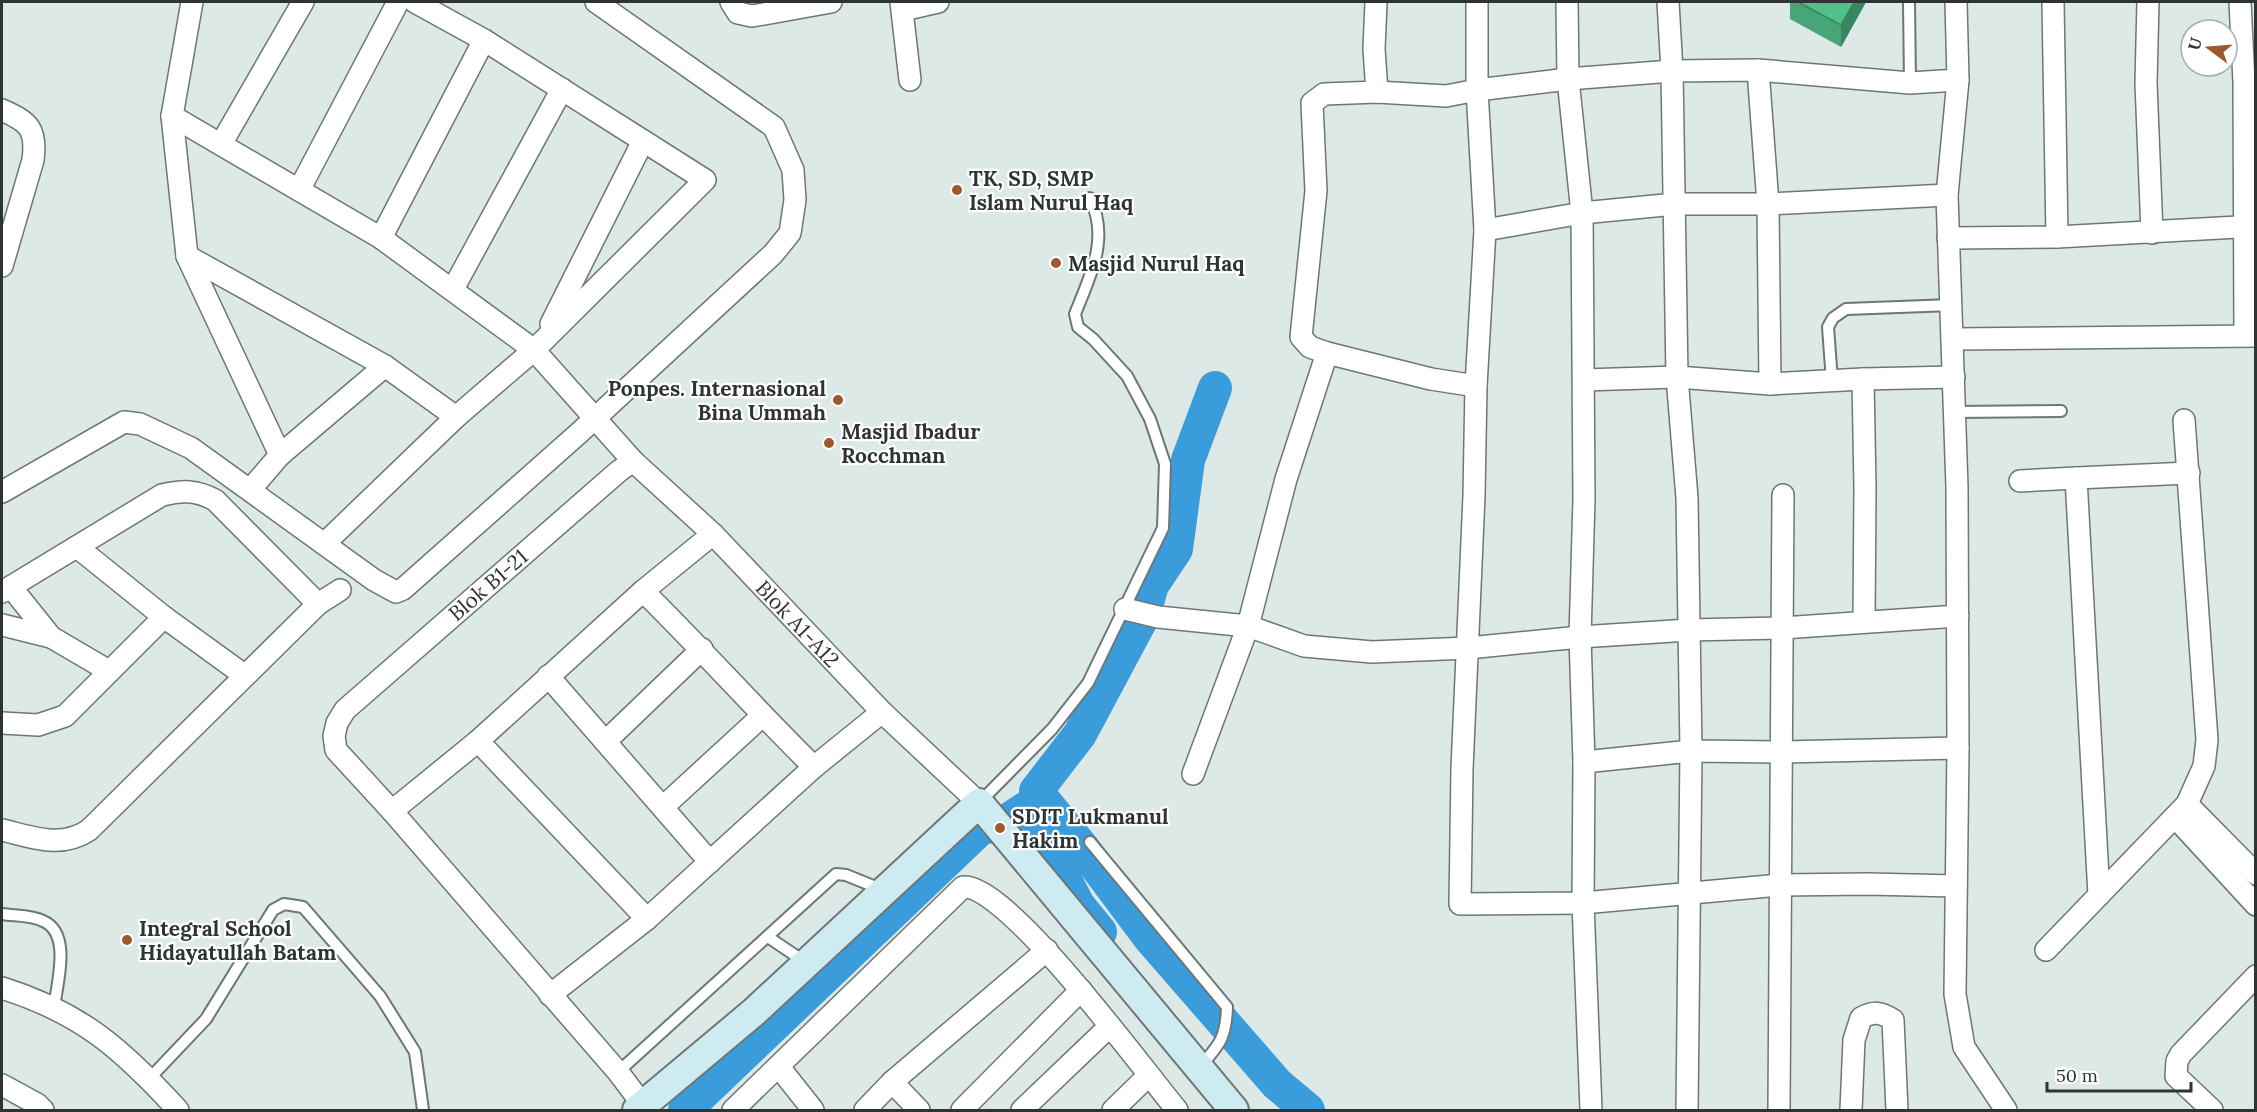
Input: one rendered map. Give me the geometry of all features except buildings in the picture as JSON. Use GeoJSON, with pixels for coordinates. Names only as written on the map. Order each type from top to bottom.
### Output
{"type":"FeatureCollection","features":[{"type":"Feature","properties":{"kind":"street"},"geometry":{"type":"LineString","coordinates":[[192,2],[172,116],[187,256],[280,455]]}},
{"type":"Feature","properties":{"kind":"street"},"geometry":{"type":"LineString","coordinates":[[221,144],[303,2]]}},
{"type":"Feature","properties":{"kind":"street"},"geometry":{"type":"LineString","coordinates":[[299,190],[398,2]]}},
{"type":"Feature","properties":{"kind":"street"},"geometry":{"type":"LineString","coordinates":[[324,544],[456,417],[538,345],[705,180],[484,40],[415,2]]}},
{"type":"Feature","properties":{"kind":"street"},"geometry":{"type":"LineString","coordinates":[[731,2],[738,13],[752,16],[831,2]]}},
{"type":"Feature","properties":{"kind":"street"},"geometry":{"type":"LineString","coordinates":[[910,80],[902,6],[938,2]]}},
{"type":"Feature","properties":{"kind":"street"},"geometry":{"type":"LineString","coordinates":[[1376,2],[1374,49],[1377,92]]}},
{"type":"Feature","properties":{"kind":"street"},"geometry":{"type":"LineString","coordinates":[[1478,2],[1477,90],[1485,230],[1476,386],[1462,769],[1460,904],[1582,903],[1780,885],[1956,886]]}},
{"type":"Feature","properties":{"kind":"street"},"geometry":{"type":"LineString","coordinates":[[1567,2],[1568,79],[1582,213],[1584,380],[1584,500],[1580,637],[1584,762],[1582,903],[1591,1110]]}},
{"type":"Feature","properties":{"kind":"street"},"geometry":{"type":"LineString","coordinates":[[1668,2],[1675,204],[1677,377],[1687,498],[1691,751],[1687,1110]]}},
{"type":"Feature","properties":{"kind":"street"},"geometry":{"type":"LineString","coordinates":[[1956,2],[1958,80],[1947,195],[1955,412],[1958,616],[1955,994],[1964,1047],[2006,1110]]}},
{"type":"Feature","properties":{"kind":"street"},"geometry":{"type":"LineString","coordinates":[[2053,2],[2057,237]]}},
{"type":"Feature","properties":{"kind":"street"},"geometry":{"type":"LineString","coordinates":[[2148,2],[2146,83],[2152,232]]}},
{"type":"Feature","properties":{"kind":"street"},"geometry":{"type":"LineString","coordinates":[[1952,339],[2250,336],[2249,227],[2240,2]]}},
{"type":"Feature","properties":{"kind":"street"},"geometry":{"type":"LineString","coordinates":[[2,492],[123,422],[140,424],[170,436],[191,448],[374,580],[396,592],[594,418],[773,254],[790,233],[795,200],[793,170],[774,127],[599,3]]}},
{"type":"Feature","properties":{"kind":"street"},"geometry":{"type":"LineString","coordinates":[[381,238],[484,40]]}},
{"type":"Feature","properties":{"kind":"street"},"geometry":{"type":"LineString","coordinates":[[1758,70],[1768,204],[1770,384]]}},
{"type":"Feature","properties":{"kind":"street"},"geometry":{"type":"LineString","coordinates":[[1476,386],[1431,379],[1327,353],[1310,347],[1301,337],[1316,191],[1312,103],[1324,94],[1377,92],[1446,96],[1568,79],[1671,71],[1758,70],[1910,83],[1958,80]]}},
{"type":"Feature","properties":{"kind":"street"},"geometry":{"type":"LineString","coordinates":[[453,289],[562,89]]}},
{"type":"Feature","properties":{"kind":"street"},"geometry":{"type":"LineString","coordinates":[[2,110],[23,119],[32,132],[35,142],[33,160],[2,266]]}},
{"type":"Feature","properties":{"kind":"street","name":"Blok A1-A12"},"geometry":{"type":"LineString","coordinates":[[172,116],[381,238],[538,345],[594,418],[633,461],[713,534],[882,712],[979,803]]}},
{"type":"Feature","properties":{"kind":"street"},"geometry":{"type":"LineString","coordinates":[[538,345],[644,141]]}},
{"type":"Feature","properties":{"kind":"street"},"geometry":{"type":"LineString","coordinates":[[1485,230],[1582,213],[1675,204],[1768,204],[1947,195]]}},
{"type":"Feature","properties":{"kind":"street"},"geometry":{"type":"LineString","coordinates":[[1948,238],[2057,237],[2249,227]]}},
{"type":"Feature","properties":{"kind":"street"},"geometry":{"type":"LineString","coordinates":[[187,256],[385,366],[456,417]]}},
{"type":"Feature","properties":{"kind":"street"},"geometry":{"type":"LineString","coordinates":[[1193,774],[1248,626],[1286,479],[1327,353]]}},
{"type":"Feature","properties":{"kind":"street"},"geometry":{"type":"LineString","coordinates":[[250,490],[280,455],[385,366]]}},
{"type":"Feature","properties":{"kind":"street"},"geometry":{"type":"LineString","coordinates":[[1584,380],[1677,377],[1770,384],[1954,377]]}},
{"type":"Feature","properties":{"kind":"street"},"geometry":{"type":"LineString","coordinates":[[1863,379],[1864,622]]}},
{"type":"Feature","properties":{"kind":"street"},"geometry":{"type":"LineString","coordinates":[[2046,950],[2181,811],[2204,766],[2207,746],[2184,420]]}},
{"type":"Feature","properties":{"kind":"street","name":"Blok B1-21"},"geometry":{"type":"LineString","coordinates":[[392,811],[336,750],[334,736],[337,723],[345,710],[633,461]]}},
{"type":"Feature","properties":{"kind":"street"},"geometry":{"type":"LineString","coordinates":[[2020,481],[2189,473]]}},
{"type":"Feature","properties":{"kind":"street"},"geometry":{"type":"LineString","coordinates":[[2076,478],[2099,895]]}},
{"type":"Feature","properties":{"kind":"street"},"geometry":{"type":"LineString","coordinates":[[109,672],[51,637],[6,589],[162,495],[191,490],[215,500],[318,604]]}},
{"type":"Feature","properties":{"kind":"street"},"geometry":{"type":"LineString","coordinates":[[1779,1110],[1783,495]]}},
{"type":"Feature","properties":{"kind":"street"},"geometry":{"type":"LineString","coordinates":[[713,534],[642,591],[477,741],[392,811],[618,1072],[640,1108],[754,1012],[979,803],[1198,1070],[1234,1110]]}},
{"type":"Feature","properties":{"kind":"street"},"geometry":{"type":"LineString","coordinates":[[77,547],[164,617],[244,675]]}},
{"type":"Feature","properties":{"kind":"street"},"geometry":{"type":"LineString","coordinates":[[2,830],[51,842],[64,842],[78,838],[89,830],[318,604],[340,590]]}},
{"type":"Feature","properties":{"kind":"street"},"geometry":{"type":"LineString","coordinates":[[642,591],[702,649],[762,716],[814,766]]}},
{"type":"Feature","properties":{"kind":"street"},"geometry":{"type":"LineString","coordinates":[[1131,610],[1158,617],[1248,626],[1304,646],[1372,652],[1468,648],[1580,637],[1689,630],[1782,628],[1958,616]]}},
{"type":"Feature","properties":{"kind":"street"},"geometry":{"type":"LineString","coordinates":[[2,723],[38,725],[64,716],[164,617]]}},
{"type":"Feature","properties":{"kind":"street"},"geometry":{"type":"LineString","coordinates":[[2,625],[51,637]]}},
{"type":"Feature","properties":{"kind":"street"},"geometry":{"type":"LineString","coordinates":[[606,741],[702,649]]}},
{"type":"Feature","properties":{"kind":"street"},"geometry":{"type":"LineString","coordinates":[[548,676],[710,862]]}},
{"type":"Feature","properties":{"kind":"street"},"geometry":{"type":"LineString","coordinates":[[550,994],[647,919],[814,766],[882,712]]}},
{"type":"Feature","properties":{"kind":"street"},"geometry":{"type":"LineString","coordinates":[[663,807],[762,716]]}},
{"type":"Feature","properties":{"kind":"street"},"geometry":{"type":"LineString","coordinates":[[477,741],[647,919]]}},
{"type":"Feature","properties":{"kind":"street"},"geometry":{"type":"LineString","coordinates":[[1584,762],[1691,751],[1783,752],[1958,747]]}},
{"type":"Feature","properties":{"kind":"street"},"geometry":{"type":"LineString","coordinates":[[2181,811],[2256,874]]}},
{"type":"Feature","properties":{"kind":"street"},"geometry":{"type":"LineString","coordinates":[[2181,811],[2256,905]]}},
{"type":"Feature","properties":{"kind":"street"},"geometry":{"type":"LineString","coordinates":[[733,1110],[963,887],[977,889],[987,894],[1047,950],[1177,1110]]}},
{"type":"Feature","properties":{"kind":"street"},"geometry":{"type":"LineString","coordinates":[[865,1110],[892,1082],[1047,950]]}},
{"type":"Feature","properties":{"kind":"street"},"geometry":{"type":"LineString","coordinates":[[2212,1110],[2176,1076],[2177,1061],[2181,1054],[2256,976]]}},
{"type":"Feature","properties":{"kind":"street"},"geometry":{"type":"LineString","coordinates":[[2,988],[54,1008],[95,1031],[149,1079],[178,1110]]}},
{"type":"Feature","properties":{"kind":"street"},"geometry":{"type":"LineString","coordinates":[[963,1110],[1081,990]]}},
{"type":"Feature","properties":{"kind":"street"},"geometry":{"type":"LineString","coordinates":[[1851,1110],[1854,1040],[1861,1018],[1872,1012],[1884,1014],[1893,1020],[1897,1110]]}},
{"type":"Feature","properties":{"kind":"street"},"geometry":{"type":"LineString","coordinates":[[1022,1110],[1110,1026]]}},
{"type":"Feature","properties":{"kind":"street"},"geometry":{"type":"LineString","coordinates":[[779,1067],[813,1110]]}},
{"type":"Feature","properties":{"kind":"street"},"geometry":{"type":"LineString","coordinates":[[1113,1110],[1149,1076]]}},
{"type":"Feature","properties":{"kind":"street"},"geometry":{"type":"LineString","coordinates":[[892,1082],[920,1110]]}},
{"type":"Feature","properties":{"kind":"street"},"geometry":{"type":"LineString","coordinates":[[2,1085],[38,1108]]}},
{"type":"Feature","properties":{"kind":"lane"},"geometry":{"type":"LineString","coordinates":[[1909,2],[1910,83]]}},
{"type":"Feature","properties":{"kind":"lane"},"geometry":{"type":"LineString","coordinates":[[979,803],[1052,729],[1088,683],[1131,610],[1164,528],[1165,464],[1150,419],[1127,376],[1075,322],[1075,314],[1098,257],[1100,231],[1096,210],[1090,198]]}},
{"type":"Feature","properties":{"kind":"lane"},"geometry":{"type":"LineString","coordinates":[[1832,381],[1828,327],[1833,318],[1846,309],[1952,305]]}},
{"type":"Feature","properties":{"kind":"lane"},"geometry":{"type":"LineString","coordinates":[[1955,412],[2061,411]]}},
{"type":"Feature","properties":{"kind":"lane"},"geometry":{"type":"LineString","coordinates":[[1090,842],[1227,1007],[1227,1024],[1222,1041],[1198,1070]]}},
{"type":"Feature","properties":{"kind":"lane"},"geometry":{"type":"LineString","coordinates":[[618,1072],[836,874],[846,875],[885,891]]}},
{"type":"Feature","properties":{"kind":"lane"},"geometry":{"type":"LineString","coordinates":[[149,1079],[206,1019],[273,910],[284,904],[303,907],[380,996],[415,1052],[423,1110]]}},
{"type":"Feature","properties":{"kind":"lane"},"geometry":{"type":"LineString","coordinates":[[2,914],[42,920],[58,933],[61,946],[54,1008]]}},
{"type":"Feature","properties":{"kind":"lane"},"geometry":{"type":"LineString","coordinates":[[768,937],[806,963]]}},
{"type":"Feature","properties":{"kind":"waterway"},"geometry":{"type":"LineString","coordinates":[[1215,388],[1188,460],[1176,549],[1152,585],[1143,616],[1080,734],[1036,791],[1082,847],[1150,938],[1277,1084],[1308,1110]]}},
{"type":"Feature","properties":{"kind":"waterway"},"geometry":{"type":"LineString","coordinates":[[685,1110],[982,827],[999,826],[1028,807],[1078,905],[1100,932]]}},
{"type":"Feature","properties":{"kind":"place","name":"TK, SD, SMP Islam Nurul Haq"},"geometry":{"type":"Point","coordinates":[957,190]}},
{"type":"Feature","properties":{"kind":"place","name":"Masjid Nurul Haq"},"geometry":{"type":"Point","coordinates":[1056,263]}},
{"type":"Feature","properties":{"kind":"place","name":"Ponpes. Internasional Bina Ummah"},"geometry":{"type":"Point","coordinates":[838,400]}},
{"type":"Feature","properties":{"kind":"place","name":"Masjid Ibadur Rocchman"},"geometry":{"type":"Point","coordinates":[829,443]}},
{"type":"Feature","properties":{"kind":"place","name":"SDIT Lukmanul Hakim"},"geometry":{"type":"Point","coordinates":[1000,828]}},
{"type":"Feature","properties":{"kind":"place","name":"Integral School Hidayatullah Batam"},"geometry":{"type":"Point","coordinates":[127,940]}}]}
